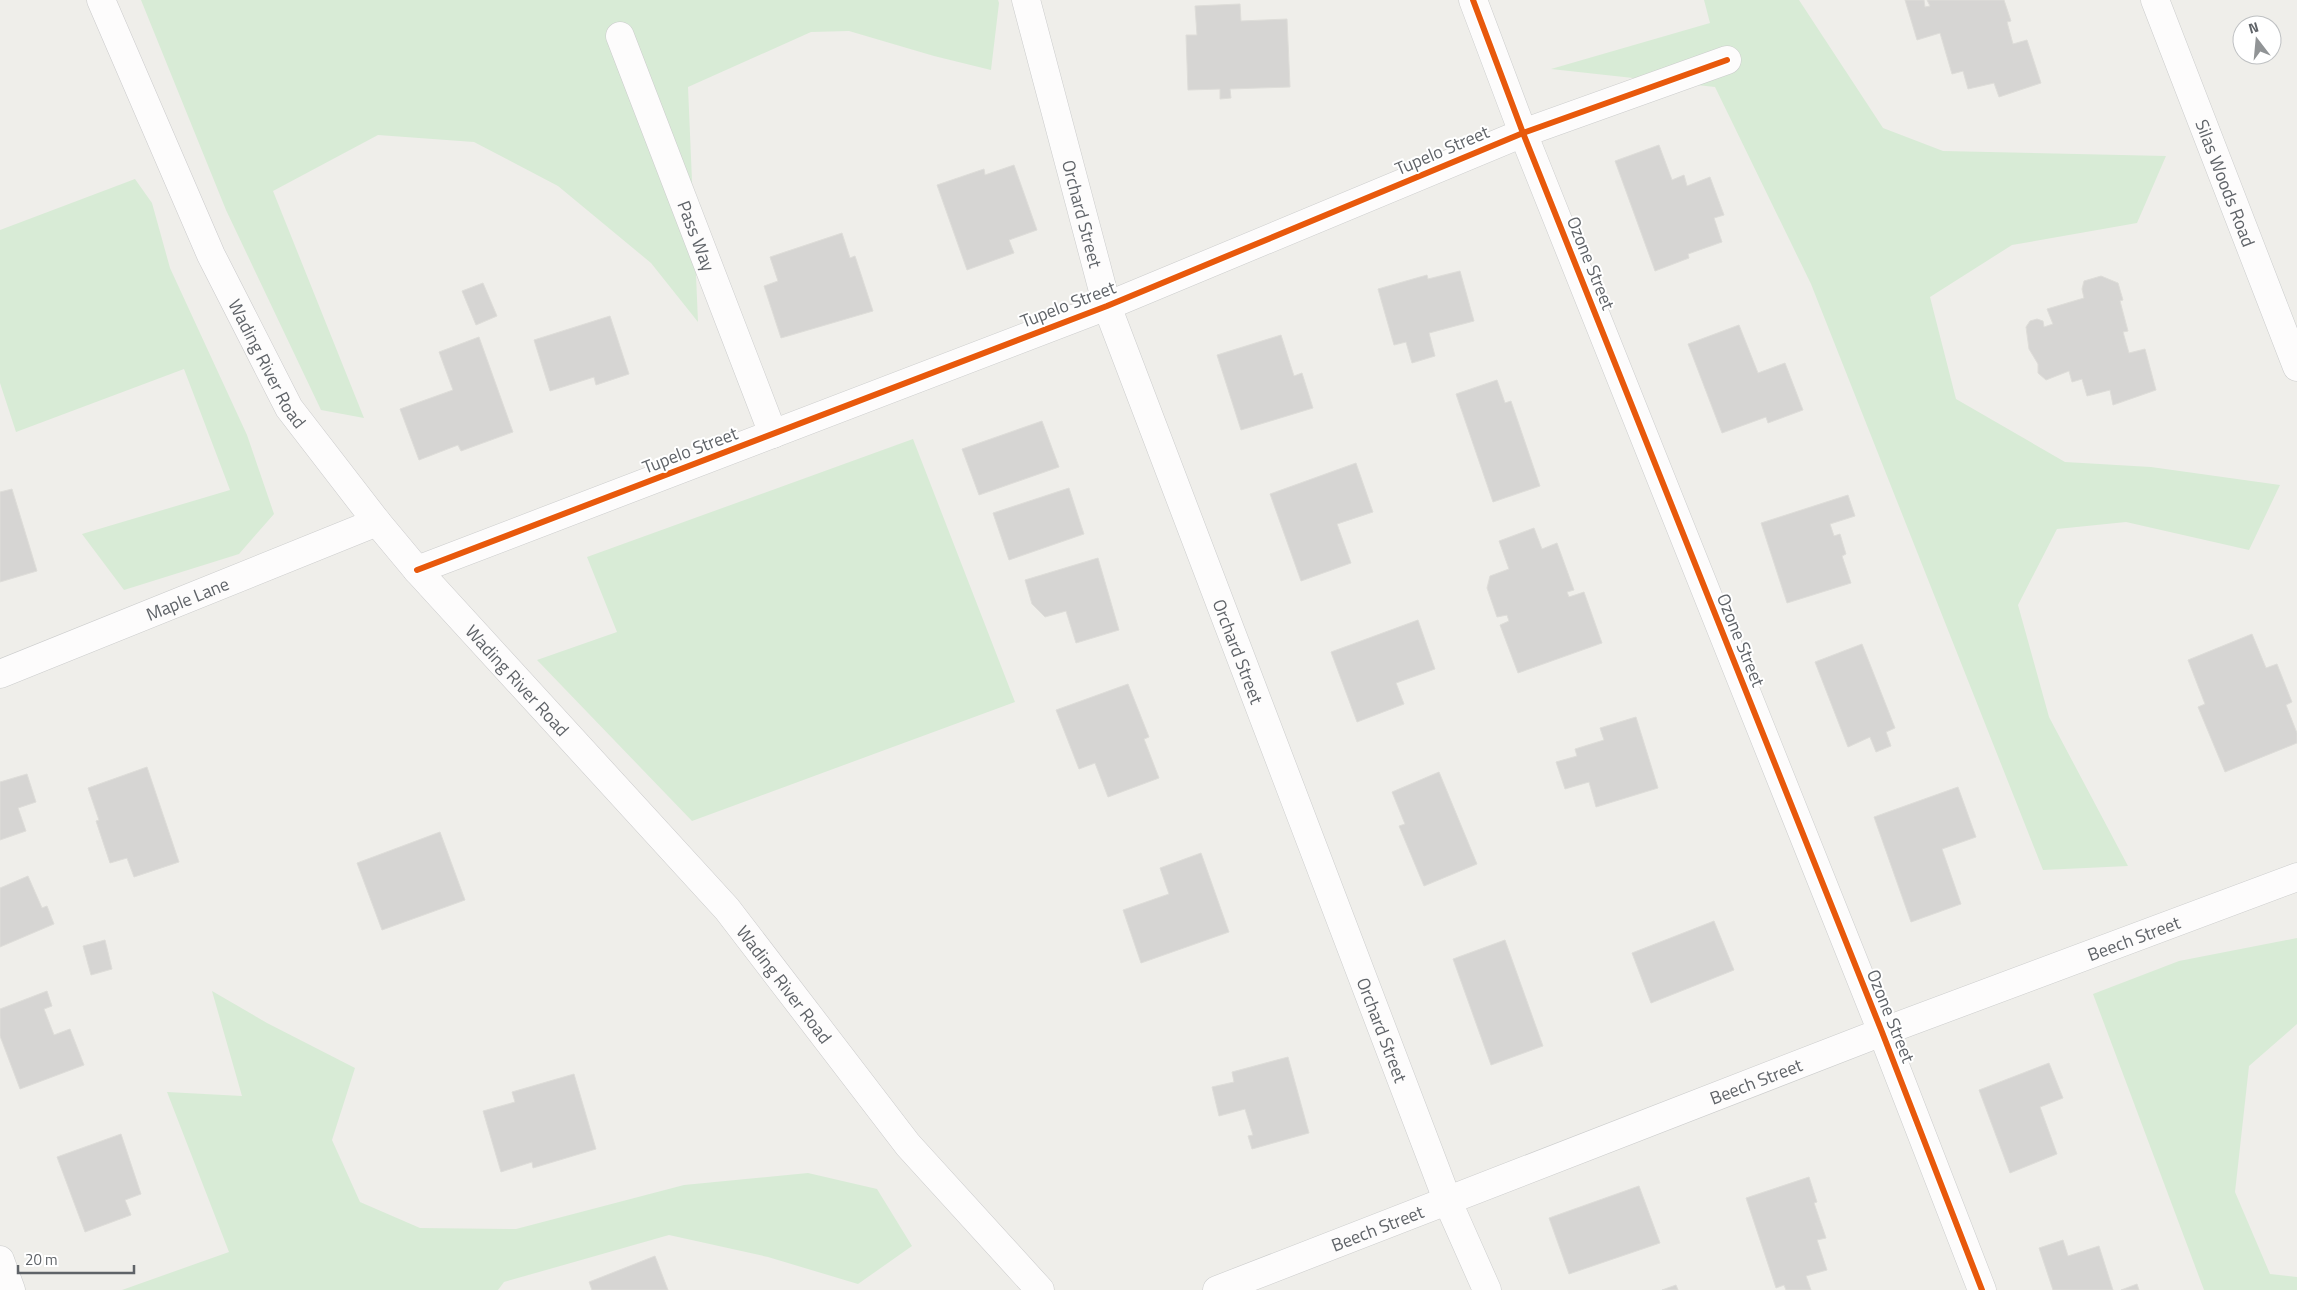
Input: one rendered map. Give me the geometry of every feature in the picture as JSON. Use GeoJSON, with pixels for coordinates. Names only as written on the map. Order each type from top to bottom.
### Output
{"type":"FeatureCollection","features":[{"type":"Feature","properties":{"kind":"street","name":"Wading River Road"},"geometry":{"type":"LineString","coordinates":[[101,0],[211,255],[289,408],[376,522],[417,570],[727,909],[908,1145],[1040,1290]]}},
{"type":"Feature","properties":{"kind":"street","name":"Orchard Street"},"geometry":{"type":"LineString","coordinates":[[1026,0],[1107,306],[1448,1202],[1486,1290]]}},
{"type":"Feature","properties":{"kind":"street","name":"Ozone Street"},"geometry":{"type":"LineString","coordinates":[[1473,0],[1523,133],[1882,1032],[1982,1290]]}},
{"type":"Feature","properties":{"kind":"street","name":"Silas Woods Road"},"geometry":{"type":"LineString","coordinates":[[2155,0],[2297,367]]}},
{"type":"Feature","properties":{"kind":"street","name":"Pass Way"},"geometry":{"type":"LineString","coordinates":[[620,36],[773,434]]}},
{"type":"Feature","properties":{"kind":"street","name":"Tupelo Street"},"geometry":{"type":"LineString","coordinates":[[417,570],[1107,306],[1523,133],[1727,60]]}},
{"type":"Feature","properties":{"kind":"street","name":"Maple Lane"},"geometry":{"type":"LineString","coordinates":[[0,674],[376,522]]}},
{"type":"Feature","properties":{"kind":"street","name":"Beech Street"},"geometry":{"type":"LineString","coordinates":[[1217,1290],[1448,1202],[1882,1032],[2297,877]]}},
{"type":"Feature","properties":{"kind":"street"},"geometry":{"type":"LineString","coordinates":[[0,1260],[11,1290]]}},
{"type":"Feature","properties":{"kind":"green space"},"geometry":{"type":"Polygon","coordinates":[[[141,0],[998,0],[999,3],[991,70],[934,56],[849,31],[811,32],[688,87],[698,322],[651,263],[558,186],[474,142],[378,135],[273,191],[364,418],[321,410],[226,210],[141,0]]]}},
{"type":"Feature","properties":{"kind":"green space"},"geometry":{"type":"Polygon","coordinates":[[[1704,0],[1799,0],[1883,128],[1943,151],[2166,156],[2137,223],[2012,245],[1930,297],[1956,399],[2065,462],[2151,467],[2280,485],[2249,550],[2126,522],[2057,529],[2018,605],[2049,717],[2128,866],[2043,870],[1811,284],[1715,87],[1551,69],[1710,23],[1704,0]]]}},
{"type":"Feature","properties":{"kind":"green space"},"geometry":{"type":"Polygon","coordinates":[[[135,179],[152,203],[170,268],[247,435],[274,514],[239,554],[124,590],[82,534],[230,490],[184,369],[16,432],[0,383],[0,230],[135,179]]]}},
{"type":"Feature","properties":{"kind":"green space"},"geometry":{"type":"Polygon","coordinates":[[[913,439],[1015,702],[692,821],[537,660],[617,632],[587,557],[913,439]]]}},
{"type":"Feature","properties":{"kind":"green space"},"geometry":{"type":"Polygon","coordinates":[[[2297,938],[2297,1024],[2249,1066],[2235,1192],[2270,1274],[2297,1277],[2297,1290],[2204,1290],[2093,994],[2179,961],[2297,938]]]}},
{"type":"Feature","properties":{"kind":"green space"},"geometry":{"type":"Polygon","coordinates":[[[212,991],[267,1023],[355,1068],[332,1140],[360,1202],[420,1228],[516,1229],[684,1185],[808,1173],[877,1189],[912,1246],[858,1284],[768,1257],[669,1235],[504,1282],[498,1290],[122,1290],[229,1252],[167,1092],[242,1096],[212,991]]]}},
{"type":"Feature","properties":{"kind":"building"},"geometry":{"type":"Polygon","coordinates":[[[1905,0],[1924,0],[1925,7],[1930,6],[1927,0],[2004,0],[2011,21],[2007,22],[2013,44],[2027,40],[2041,83],[1999,97],[1994,83],[1968,89],[1963,71],[1952,74],[1940,33],[1917,40],[1905,0]]]}},
{"type":"Feature","properties":{"kind":"building"},"geometry":{"type":"Polygon","coordinates":[[[1240,4],[1241,21],[1287,19],[1290,87],[1230,89],[1231,98],[1220,99],[1220,89],[1188,90],[1186,35],[1197,35],[1195,6],[1240,4]]]}},
{"type":"Feature","properties":{"kind":"building"},"geometry":{"type":"Polygon","coordinates":[[[1659,145],[1672,180],[1684,175],[1687,186],[1710,177],[1724,215],[1714,218],[1722,242],[1688,254],[1689,258],[1655,271],[1615,161],[1659,145]]]}},
{"type":"Feature","properties":{"kind":"building"},"geometry":{"type":"Polygon","coordinates":[[[1014,165],[1037,230],[1009,240],[1014,253],[967,270],[937,185],[984,169],[985,175],[1014,165]]]}},
{"type":"Feature","properties":{"kind":"building"},"geometry":{"type":"Polygon","coordinates":[[[842,233],[850,258],[855,256],[873,311],[781,338],[764,286],[778,281],[770,257],[842,233]]]}},
{"type":"Feature","properties":{"kind":"building"},"geometry":{"type":"Polygon","coordinates":[[[1460,271],[1474,321],[1429,333],[1435,356],[1412,363],[1406,342],[1394,345],[1378,289],[1427,275],[1428,279],[1460,271]]]}},
{"type":"Feature","properties":{"kind":"building"},"geometry":{"type":"Polygon","coordinates":[[[2101,276],[2118,283],[2123,300],[2120,301],[2128,331],[2123,332],[2129,353],[2145,349],[2156,390],[2113,405],[2110,390],[2087,396],[2082,379],[2072,382],[2069,371],[2046,380],[2038,373],[2038,364],[2029,349],[2026,327],[2030,321],[2037,319],[2043,321],[2044,327],[2053,324],[2047,309],[2084,298],[2082,289],[2084,281],[2101,276]]]}},
{"type":"Feature","properties":{"kind":"building"},"geometry":{"type":"Polygon","coordinates":[[[483,283],[497,316],[476,325],[462,291],[483,283]]]}},
{"type":"Feature","properties":{"kind":"building"},"geometry":{"type":"Polygon","coordinates":[[[610,316],[629,374],[596,385],[594,377],[550,391],[534,340],[610,316]]]}},
{"type":"Feature","properties":{"kind":"building"},"geometry":{"type":"Polygon","coordinates":[[[1739,325],[1758,373],[1785,363],[1803,410],[1768,423],[1766,417],[1722,433],[1688,344],[1739,325]]]}},
{"type":"Feature","properties":{"kind":"building"},"geometry":{"type":"Polygon","coordinates":[[[1281,335],[1294,376],[1302,373],[1313,408],[1241,430],[1217,355],[1281,335]]]}},
{"type":"Feature","properties":{"kind":"building"},"geometry":{"type":"Polygon","coordinates":[[[479,337],[513,432],[461,451],[458,445],[419,460],[400,409],[453,390],[439,352],[479,337]]]}},
{"type":"Feature","properties":{"kind":"building"},"geometry":{"type":"Polygon","coordinates":[[[1497,380],[1505,403],[1511,401],[1540,486],[1493,502],[1456,394],[1497,380]]]}},
{"type":"Feature","properties":{"kind":"building"},"geometry":{"type":"Polygon","coordinates":[[[1042,421],[1059,467],[979,495],[962,449],[1042,421]]]}},
{"type":"Feature","properties":{"kind":"building"},"geometry":{"type":"Polygon","coordinates":[[[1356,463],[1373,512],[1337,524],[1351,563],[1301,581],[1270,494],[1356,463]]]}},
{"type":"Feature","properties":{"kind":"building"},"geometry":{"type":"Polygon","coordinates":[[[1069,488],[1084,534],[1009,560],[993,513],[1069,488]]]}},
{"type":"Feature","properties":{"kind":"building"},"geometry":{"type":"Polygon","coordinates":[[[12,489],[37,571],[0,582],[0,492],[12,489]]]}},
{"type":"Feature","properties":{"kind":"building"},"geometry":{"type":"Polygon","coordinates":[[[1848,495],[1855,516],[1830,524],[1834,536],[1840,534],[1846,554],[1842,556],[1851,583],[1787,603],[1761,523],[1848,495]]]}},
{"type":"Feature","properties":{"kind":"building"},"geometry":{"type":"Polygon","coordinates":[[[1534,528],[1542,549],[1557,543],[1574,590],[1567,592],[1569,597],[1584,592],[1602,643],[1518,673],[1500,625],[1509,621],[1507,615],[1497,617],[1487,588],[1490,576],[1509,569],[1499,541],[1534,528]]]}},
{"type":"Feature","properties":{"kind":"building"},"geometry":{"type":"Polygon","coordinates":[[[1098,558],[1119,630],[1076,643],[1066,611],[1045,617],[1032,604],[1025,580],[1098,558]]]}},
{"type":"Feature","properties":{"kind":"building"},"geometry":{"type":"Polygon","coordinates":[[[1418,620],[1435,669],[1396,683],[1404,704],[1357,722],[1331,652],[1418,620]]]}},
{"type":"Feature","properties":{"kind":"building"},"geometry":{"type":"Polygon","coordinates":[[[2252,634],[2266,668],[2277,664],[2292,702],[2286,705],[2297,733],[2297,743],[2225,772],[2198,707],[2205,704],[2188,660],[2252,634]]]}},
{"type":"Feature","properties":{"kind":"building"},"geometry":{"type":"Polygon","coordinates":[[[1862,644],[1895,728],[1886,732],[1891,746],[1876,752],[1870,737],[1848,747],[1815,662],[1862,644]]]}},
{"type":"Feature","properties":{"kind":"building"},"geometry":{"type":"Polygon","coordinates":[[[1128,684],[1149,737],[1144,739],[1159,778],[1108,797],[1095,763],[1079,769],[1056,710],[1128,684]]]}},
{"type":"Feature","properties":{"kind":"building"},"geometry":{"type":"Polygon","coordinates":[[[1636,717],[1658,788],[1596,807],[1589,782],[1565,789],[1556,762],[1577,756],[1575,749],[1604,740],[1600,728],[1636,717]]]}},
{"type":"Feature","properties":{"kind":"building"},"geometry":{"type":"Polygon","coordinates":[[[147,767],[179,862],[134,877],[127,858],[110,863],[96,821],[99,820],[88,788],[147,767]]]}},
{"type":"Feature","properties":{"kind":"building"},"geometry":{"type":"Polygon","coordinates":[[[1439,772],[1477,864],[1424,886],[1399,826],[1405,824],[1392,792],[1439,772]]]}},
{"type":"Feature","properties":{"kind":"building"},"geometry":{"type":"Polygon","coordinates":[[[27,774],[36,802],[18,808],[26,831],[0,840],[0,782],[27,774]]]}},
{"type":"Feature","properties":{"kind":"building"},"geometry":{"type":"Polygon","coordinates":[[[1958,787],[1976,837],[1942,849],[1961,904],[1911,922],[1874,817],[1958,787]]]}},
{"type":"Feature","properties":{"kind":"building"},"geometry":{"type":"Polygon","coordinates":[[[440,832],[465,900],[382,930],[357,863],[440,832]]]}},
{"type":"Feature","properties":{"kind":"building"},"geometry":{"type":"Polygon","coordinates":[[[1201,853],[1229,932],[1141,963],[1123,910],[1169,894],[1160,868],[1201,853]]]}},
{"type":"Feature","properties":{"kind":"building"},"geometry":{"type":"Polygon","coordinates":[[[28,876],[42,908],[47,906],[54,924],[0,947],[0,888],[28,876]]]}},
{"type":"Feature","properties":{"kind":"building"},"geometry":{"type":"Polygon","coordinates":[[[1714,921],[1734,970],[1651,1003],[1632,953],[1714,921]]]}},
{"type":"Feature","properties":{"kind":"building"},"geometry":{"type":"Polygon","coordinates":[[[105,940],[112,969],[91,975],[83,946],[105,940]]]}},
{"type":"Feature","properties":{"kind":"building"},"geometry":{"type":"Polygon","coordinates":[[[1505,940],[1543,1046],[1491,1065],[1453,959],[1505,940]]]}},
{"type":"Feature","properties":{"kind":"building"},"geometry":{"type":"Polygon","coordinates":[[[47,991],[52,1006],[44,1009],[54,1035],[70,1029],[84,1065],[20,1089],[0,1036],[0,1009],[47,991]]]}},
{"type":"Feature","properties":{"kind":"building"},"geometry":{"type":"Polygon","coordinates":[[[1288,1057],[1309,1133],[1252,1149],[1248,1136],[1253,1135],[1245,1109],[1219,1116],[1212,1087],[1234,1082],[1232,1072],[1288,1057]]]}},
{"type":"Feature","properties":{"kind":"building"},"geometry":{"type":"Polygon","coordinates":[[[2049,1063],[2063,1098],[2040,1107],[2057,1154],[2010,1173],[1979,1090],[2049,1063]]]}},
{"type":"Feature","properties":{"kind":"building"},"geometry":{"type":"Polygon","coordinates":[[[574,1074],[596,1149],[533,1168],[532,1162],[501,1172],[483,1111],[515,1102],[512,1092],[574,1074]]]}},
{"type":"Feature","properties":{"kind":"building"},"geometry":{"type":"Polygon","coordinates":[[[121,1134],[141,1194],[125,1200],[131,1215],[85,1232],[57,1157],[121,1134]]]}},
{"type":"Feature","properties":{"kind":"building"},"geometry":{"type":"Polygon","coordinates":[[[1809,1177],[1817,1202],[1814,1203],[1826,1238],[1817,1240],[1827,1270],[1806,1276],[1811,1290],[1786,1290],[1784,1285],[1776,1288],[1746,1198],[1809,1177]]]}},
{"type":"Feature","properties":{"kind":"building"},"geometry":{"type":"Polygon","coordinates":[[[1639,1186],[1660,1243],[1569,1274],[1549,1218],[1639,1186]]]}},
{"type":"Feature","properties":{"kind":"building"},"geometry":{"type":"Polygon","coordinates":[[[2063,1240],[2068,1256],[2099,1246],[2113,1290],[2053,1290],[2039,1248],[2063,1240]]]}},
{"type":"Feature","properties":{"kind":"building"},"geometry":{"type":"Polygon","coordinates":[[[655,1256],[668,1290],[592,1290],[589,1282],[655,1256]]]}},
{"type":"Feature","properties":{"kind":"building"},"geometry":{"type":"Polygon","coordinates":[[[2137,1284],[2139,1290],[2121,1290],[2137,1284]]]}},
{"type":"Feature","properties":{"kind":"building"},"geometry":{"type":"Polygon","coordinates":[[[1676,1285],[1678,1290],[1662,1290],[1676,1285]]]}},
{"type":"Feature","properties":{"kind":"cycle path"},"geometry":{"type":"LineString","coordinates":[[1473,0],[1523,133],[1882,1032],[1982,1290]]}},
{"type":"Feature","properties":{"kind":"cycle path"},"geometry":{"type":"LineString","coordinates":[[417,570],[1107,306],[1523,133],[1727,60]]}}]}
